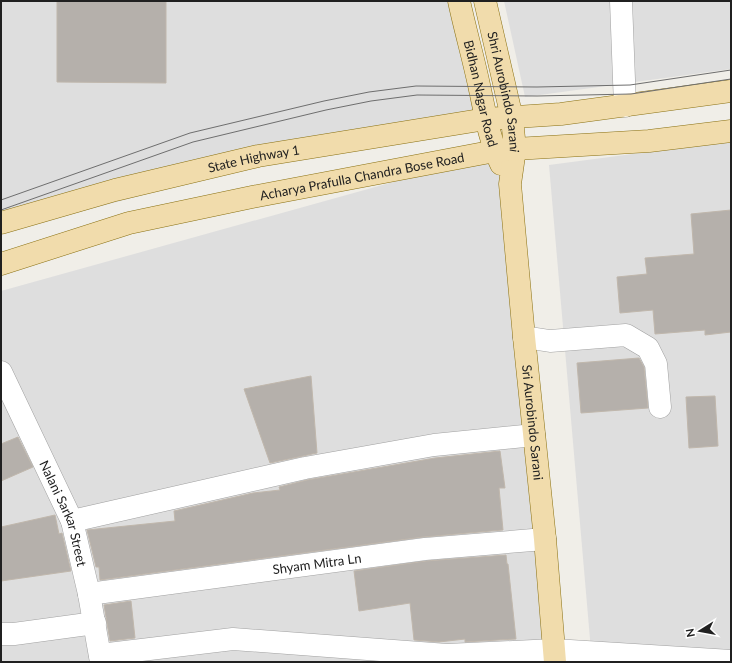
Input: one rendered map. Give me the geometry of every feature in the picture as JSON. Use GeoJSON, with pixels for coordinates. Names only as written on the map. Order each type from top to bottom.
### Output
{"type":"FeatureCollection","features":[{"type":"Feature","properties":{"kind":"main road","name":"Bidhan Nagar Road"},"geometry":{"type":"LineString","coordinates":[[459,1],[486,119],[505,150],[510,184]]}},
{"type":"Feature","properties":{"kind":"main road","name":"Shri Aurobindo Sarani"},"geometry":{"type":"LineString","coordinates":[[486,1],[512,118],[505,150]]}},
{"type":"Feature","properties":{"kind":"main road"},"geometry":{"type":"LineString","coordinates":[[512,118],[625,106],[731,91]]}},
{"type":"Feature","properties":{"kind":"main road","name":"State Highway 1"},"geometry":{"type":"LineString","coordinates":[[1,223],[115,190],[258,156],[486,119],[512,118]]}},
{"type":"Feature","properties":{"kind":"main road","name":"Acharya Prafulla Chandra Bose Road"},"geometry":{"type":"LineString","coordinates":[[1,264],[129,223],[252,197],[505,150],[650,141],[731,130]]}},
{"type":"Feature","properties":{"kind":"main road","name":"Sri Aurobindo Sarani"},"geometry":{"type":"LineString","coordinates":[[510,184],[524,337],[546,539],[554,656]]}},
{"type":"Feature","properties":{"kind":"street"},"geometry":{"type":"LineString","coordinates":[[621,1],[625,106]]}},
{"type":"Feature","properties":{"kind":"street"},"geometry":{"type":"LineString","coordinates":[[524,337],[550,341],[626,335],[648,348],[656,364],[660,407]]}},
{"type":"Feature","properties":{"kind":"street","name":"Nalani Sarkar Street"},"geometry":{"type":"LineString","coordinates":[[1,372],[72,521],[89,594],[101,658]]}},
{"type":"Feature","properties":{"kind":"street"},"geometry":{"type":"LineString","coordinates":[[72,521],[305,468],[434,445],[534,435]]}},
{"type":"Feature","properties":{"kind":"street","name":"Shyam Mitra Ln"},"geometry":{"type":"LineString","coordinates":[[89,594],[425,549],[546,539]]}},
{"type":"Feature","properties":{"kind":"street"},"geometry":{"type":"LineString","coordinates":[[1,634],[14,634],[95,623]]}},
{"type":"Feature","properties":{"kind":"street"},"geometry":{"type":"LineString","coordinates":[[101,658],[233,639],[375,655],[554,656],[729,661]]}},
{"type":"Feature","properties":{"kind":"shaded area"},"geometry":{"type":"Polygon","coordinates":[[[1,1],[469,1],[495,113],[165,189],[1,233],[1,1]]]}},
{"type":"Feature","properties":{"kind":"shaded area"},"geometry":{"type":"Polygon","coordinates":[[[504,1],[731,1],[731,69],[525,97],[504,1]]]}},
{"type":"Feature","properties":{"kind":"shaded area"},"geometry":{"type":"Polygon","coordinates":[[[731,141],[731,662],[592,662],[549,165],[731,141]]]}},
{"type":"Feature","properties":{"kind":"shaded area"},"geometry":{"type":"Polygon","coordinates":[[[501,152],[545,662],[1,662],[1,291],[501,152]]]}},
{"type":"Feature","properties":{"kind":"building"},"geometry":{"type":"Polygon","coordinates":[[[57,1],[166,1],[166,83],[57,82],[57,1]]]}},
{"type":"Feature","properties":{"kind":"building"},"geometry":{"type":"Polygon","coordinates":[[[731,210],[731,332],[705,335],[705,330],[655,334],[653,310],[620,313],[617,277],[647,274],[645,258],[694,254],[691,214],[731,210]]]}},
{"type":"Feature","properties":{"kind":"building"},"geometry":{"type":"Polygon","coordinates":[[[639,358],[644,367],[648,408],[581,413],[577,363],[639,358]]]}},
{"type":"Feature","properties":{"kind":"building"},"geometry":{"type":"Polygon","coordinates":[[[311,376],[317,453],[270,463],[244,389],[311,376]]]}},
{"type":"Feature","properties":{"kind":"building"},"geometry":{"type":"Polygon","coordinates":[[[715,396],[718,446],[689,448],[686,397],[715,396]]]}},
{"type":"Feature","properties":{"kind":"building"},"geometry":{"type":"Polygon","coordinates":[[[18,437],[33,467],[1,481],[1,444],[18,437]]]}},
{"type":"Feature","properties":{"kind":"building"},"geometry":{"type":"Polygon","coordinates":[[[500,451],[505,488],[499,488],[503,530],[423,537],[100,580],[99,567],[96,567],[87,530],[175,521],[174,511],[253,493],[280,490],[279,487],[307,480],[435,458],[500,451]]]}},
{"type":"Feature","properties":{"kind":"building"},"geometry":{"type":"Polygon","coordinates":[[[55,515],[59,534],[62,533],[71,571],[1,581],[1,527],[55,515]]]}},
{"type":"Feature","properties":{"kind":"building"},"geometry":{"type":"Polygon","coordinates":[[[506,555],[516,639],[465,642],[465,639],[439,642],[414,640],[410,603],[359,611],[354,571],[426,561],[506,555]]]}},
{"type":"Feature","properties":{"kind":"building"},"geometry":{"type":"Polygon","coordinates":[[[131,601],[135,638],[110,641],[104,605],[131,601]]]}},
{"type":"Feature","properties":{"kind":"tram line"},"geometry":{"type":"LineString","coordinates":[[1,200],[190,133],[324,101],[369,92],[416,86],[537,87],[630,85],[731,70]]}},
{"type":"Feature","properties":{"kind":"tram line"},"geometry":{"type":"LineString","coordinates":[[1,210],[193,142],[326,110],[371,101],[417,95],[537,96],[631,94],[731,79]]}}]}
